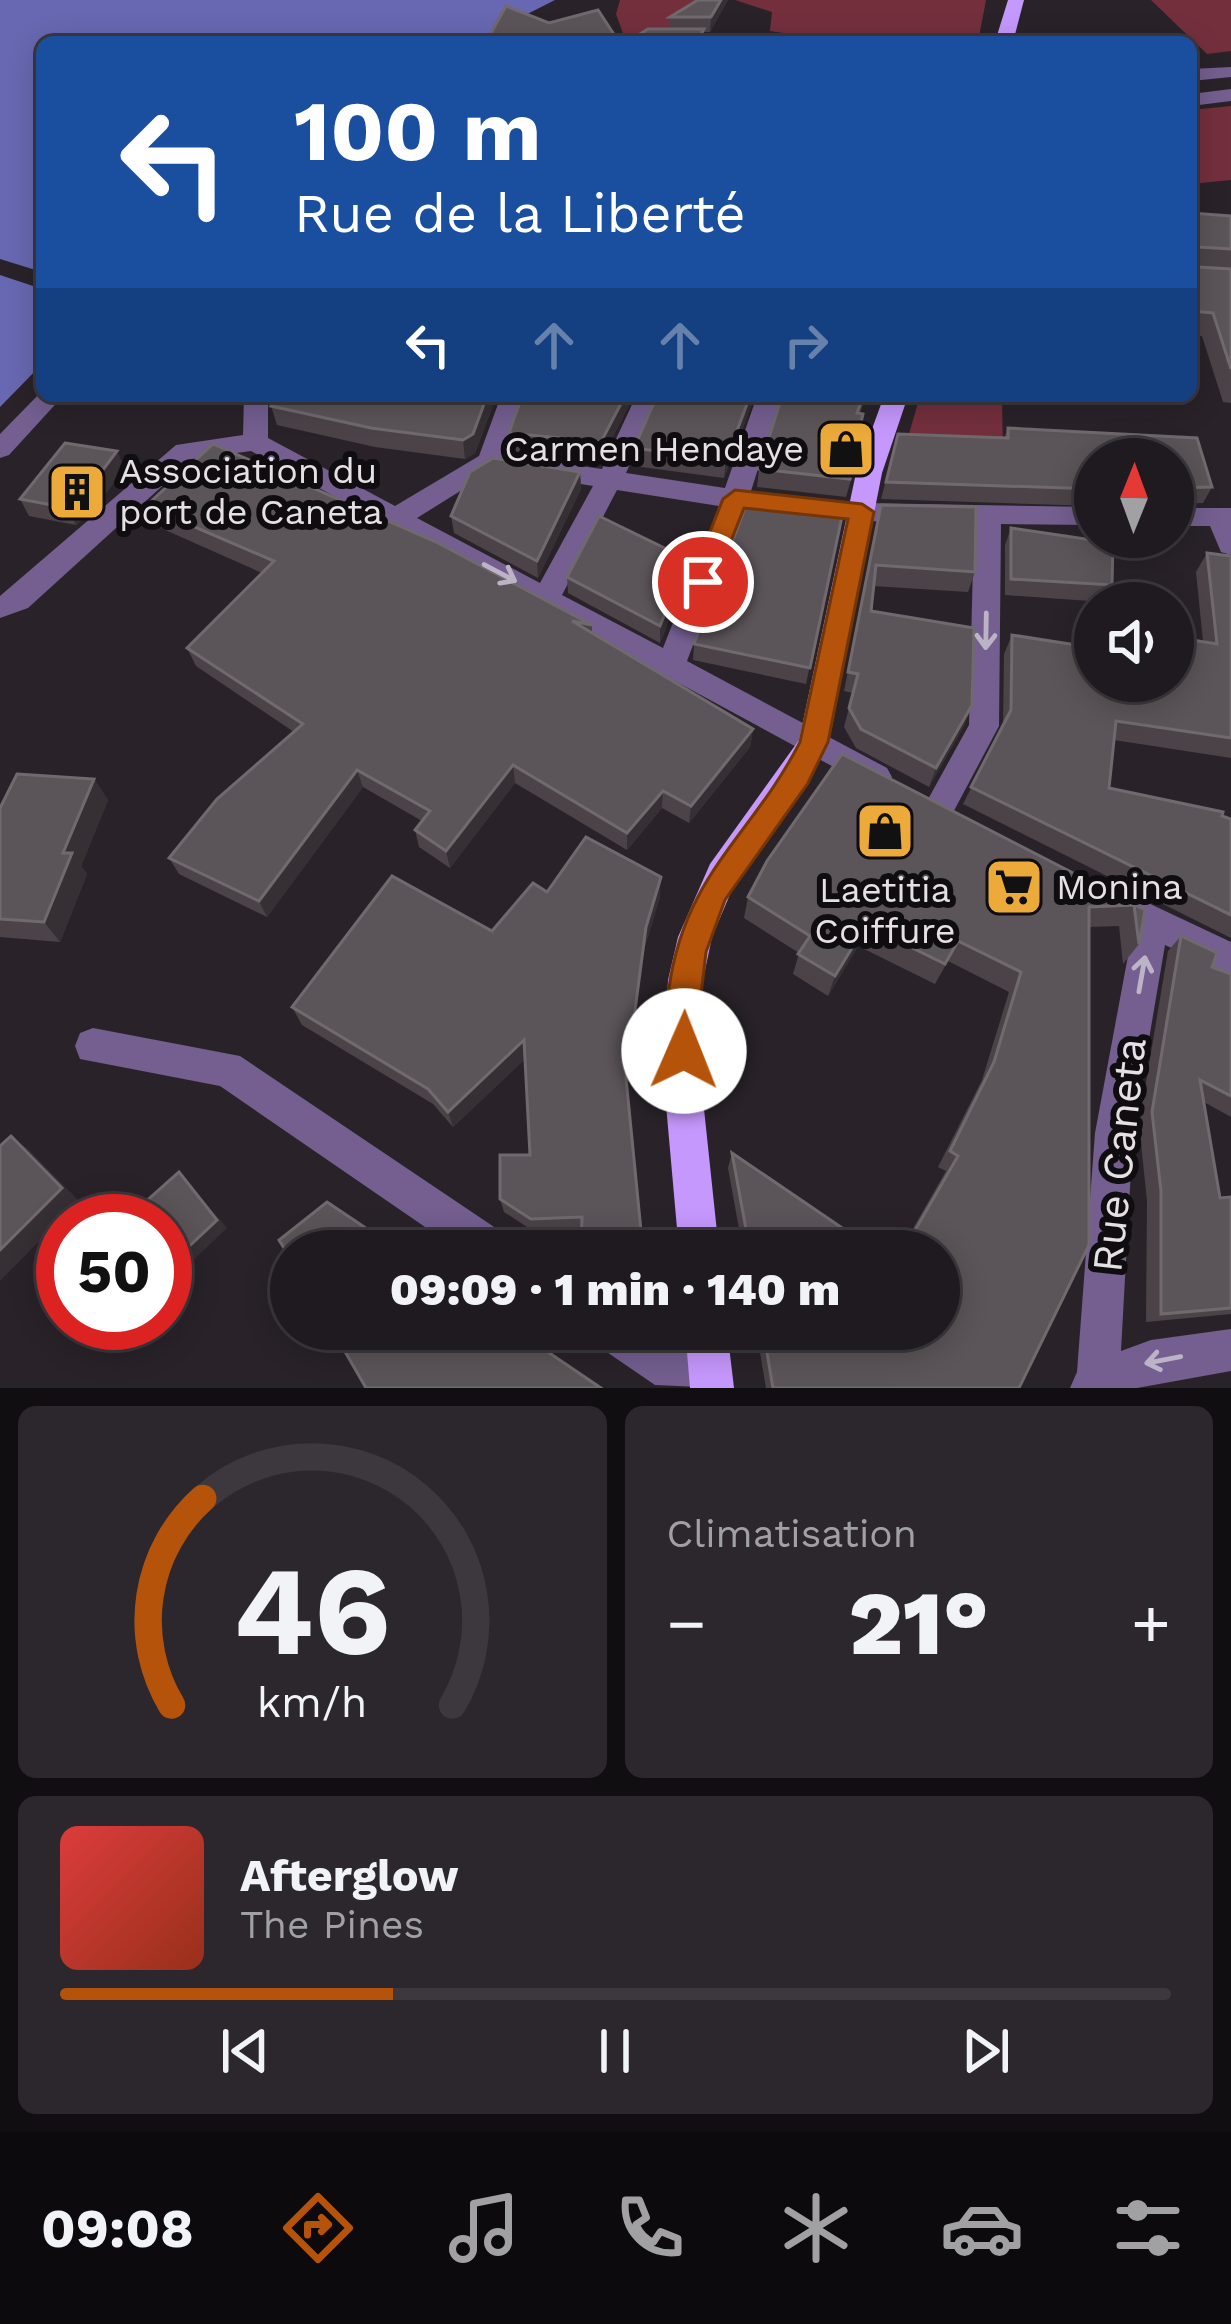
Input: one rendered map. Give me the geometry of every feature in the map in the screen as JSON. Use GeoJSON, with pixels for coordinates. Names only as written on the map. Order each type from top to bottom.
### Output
{"type":"FeatureCollection","features":[{"type":"Feature","properties":{"kind":"main road"},"geometry":{"type":"LineString","coordinates":[[1011,36],[1016,0]]}},
{"type":"Feature","properties":{"kind":"main road"},"geometry":{"type":"LineString","coordinates":[[698,1230],[682,1012],[690,952],[712,893],[798,774],[814,742],[869,473],[894,402]]}},
{"type":"Feature","properties":{"kind":"main road"},"geometry":{"type":"LineString","coordinates":[[708,1350],[711,1380]]}},
{"type":"Feature","properties":{"kind":"street"},"geometry":{"type":"LineString","coordinates":[[1197,75],[1231,72]]}},
{"type":"Feature","properties":{"kind":"street"},"geometry":{"type":"LineString","coordinates":[[1197,99],[1231,95]]}},
{"type":"Feature","properties":{"kind":"street"},"geometry":{"type":"LineString","coordinates":[[0,449],[45,402]]}},
{"type":"Feature","properties":{"kind":"street"},"geometry":{"type":"LineString","coordinates":[[255,442],[256,402]]}},
{"type":"Feature","properties":{"kind":"street"},"geometry":{"type":"LineString","coordinates":[[397,518],[490,461],[511,402]]}},
{"type":"Feature","properties":{"kind":"street"},"geometry":{"type":"LineString","coordinates":[[545,598],[610,479],[645,402]]}},
{"type":"Feature","properties":{"kind":"street"},"geometry":{"type":"LineString","coordinates":[[670,665],[767,402]]}},
{"type":"Feature","properties":{"kind":"street"},"geometry":{"type":"LineString","coordinates":[[0,607],[18,600],[185,452],[255,442],[927,806],[983,725],[988,514]]}},
{"type":"Feature","properties":{"kind":"street"},"geometry":{"type":"LineString","coordinates":[[490,461],[735,499],[862,512],[1074,516]]}},
{"type":"Feature","properties":{"kind":"street"},"geometry":{"type":"LineString","coordinates":[[1194,517],[1225,517],[1231,545]]}},
{"type":"Feature","properties":{"kind":"street"},"geometry":{"type":"LineString","coordinates":[[1073,881],[1231,960]]}},
{"type":"Feature","properties":{"kind":"street","name":"Rue Caneta"},"geometry":{"type":"LineString","coordinates":[[1095,1385],[1114,1133],[1151,921]]}},
{"type":"Feature","properties":{"kind":"street"},"geometry":{"type":"LineString","coordinates":[[94,1046],[227,1069],[464,1230]]}},
{"type":"Feature","properties":{"kind":"street"},"geometry":{"type":"LineString","coordinates":[[641,1350],[670,1370],[711,1380]]}},
{"type":"Feature","properties":{"kind":"street"},"geometry":{"type":"LineString","coordinates":[[1095,1385],[1150,1361],[1231,1350]]}},
{"type":"Feature","properties":{"kind":"shaded area"},"geometry":{"type":"Polygon","coordinates":[[[0,0],[555,0],[484,36],[36,36],[36,270],[0,259],[0,0]]]}},
{"type":"Feature","properties":{"kind":"shaded area"},"geometry":{"type":"Polygon","coordinates":[[[620,0],[716,0],[680,26],[638,36],[624,36],[616,14],[620,0]]]}},
{"type":"Feature","properties":{"kind":"shaded area"},"geometry":{"type":"Polygon","coordinates":[[[735,0],[986,0],[979,36],[804,36],[770,31],[772,12],[735,0]]]}},
{"type":"Feature","properties":{"kind":"shaded area"},"geometry":{"type":"Polygon","coordinates":[[[1151,0],[1231,0],[1231,51],[1207,54],[1197,44],[1197,36],[1188,36],[1151,0]]]}},
{"type":"Feature","properties":{"kind":"shaded area"},"geometry":{"type":"Polygon","coordinates":[[[1231,106],[1231,180],[1197,183],[1197,109],[1231,106]]]}},
{"type":"Feature","properties":{"kind":"shaded area"},"geometry":{"type":"Polygon","coordinates":[[[0,275],[36,287],[36,370],[0,407],[0,275]]]}},
{"type":"Feature","properties":{"kind":"shaded area"},"geometry":{"type":"Polygon","coordinates":[[[918,402],[1002,402],[1003,455],[904,451],[918,402]]]}},
{"type":"Feature","properties":{"kind":"building"},"geometry":{"type":"Polygon","coordinates":[[[698,0],[721,0],[711,17],[670,17],[698,0]]]}},
{"type":"Feature","properties":{"kind":"building"},"geometry":{"type":"Polygon","coordinates":[[[506,6],[549,23],[598,10],[615,36],[489,36],[506,6]]]}},
{"type":"Feature","properties":{"kind":"building"},"geometry":{"type":"Polygon","coordinates":[[[648,29],[704,29],[700,36],[637,36],[648,29]]]}},
{"type":"Feature","properties":{"kind":"building"},"geometry":{"type":"Polygon","coordinates":[[[1197,213],[1231,216],[1231,249],[1198,247],[1198,267],[1231,269],[1231,369],[1213,313],[1197,312],[1197,213]]]}},
{"type":"Feature","properties":{"kind":"building"},"geometry":{"type":"Polygon","coordinates":[[[275,402],[485,402],[473,434],[463,440],[371,428],[271,406],[275,402]]]}},
{"type":"Feature","properties":{"kind":"building"},"geometry":{"type":"Polygon","coordinates":[[[520,402],[622,402],[601,442],[509,433],[520,402]]]}},
{"type":"Feature","properties":{"kind":"building"},"geometry":{"type":"Polygon","coordinates":[[[654,402],[748,402],[726,460],[634,448],[654,402]]]}},
{"type":"Feature","properties":{"kind":"building"},"geometry":{"type":"Polygon","coordinates":[[[780,402],[861,402],[857,413],[863,414],[859,431],[864,431],[850,479],[759,469],[780,402]]]}},
{"type":"Feature","properties":{"kind":"building"},"geometry":{"type":"Polygon","coordinates":[[[1008,428],[1197,438],[1212,487],[1194,487],[1194,438],[1074,438],[1074,488],[886,482],[898,434],[1008,438],[1008,428]]]}},
{"type":"Feature","properties":{"kind":"building"},"geometry":{"type":"Polygon","coordinates":[[[65,443],[117,451],[84,495],[67,508],[20,499],[65,443]]]}},
{"type":"Feature","properties":{"kind":"building"},"geometry":{"type":"Polygon","coordinates":[[[213,444],[438,543],[592,625],[572,621],[753,729],[691,806],[663,791],[627,833],[513,765],[446,851],[415,830],[430,811],[357,770],[259,901],[169,858],[217,799],[303,724],[187,648],[274,561],[146,506],[213,444]]]}},
{"type":"Feature","properties":{"kind":"building"},"geometry":{"type":"Polygon","coordinates":[[[493,458],[580,472],[537,561],[451,516],[470,472],[493,458]]]}},
{"type":"Feature","properties":{"kind":"building"},"geometry":{"type":"Polygon","coordinates":[[[749,497],[844,507],[810,668],[694,644],[749,497]]]}},
{"type":"Feature","properties":{"kind":"building"},"geometry":{"type":"Polygon","coordinates":[[[881,505],[976,507],[975,572],[876,565],[871,611],[974,628],[972,705],[936,768],[861,729],[849,708],[858,674],[848,672],[881,505]]]}},
{"type":"Feature","properties":{"kind":"building"},"geometry":{"type":"Polygon","coordinates":[[[599,516],[687,559],[660,626],[567,577],[599,516]]]}},
{"type":"Feature","properties":{"kind":"building"},"geometry":{"type":"Polygon","coordinates":[[[1011,528],[1074,537],[1074,558],[1113,558],[1112,582],[1011,579],[1011,528]]]}},
{"type":"Feature","properties":{"kind":"building"},"geometry":{"type":"Polygon","coordinates":[[[1207,553],[1231,556],[1231,738],[1116,721],[1109,788],[1223,812],[1222,816],[1231,819],[1231,915],[971,787],[1011,710],[1012,635],[1074,645],[1074,702],[1194,702],[1194,640],[1217,644],[1207,553]]]}},
{"type":"Feature","properties":{"kind":"building"},"geometry":{"type":"Polygon","coordinates":[[[842,754],[1145,910],[1139,944],[1134,905],[1089,907],[1089,1245],[1019,1388],[773,1388],[767,1350],[960,1350],[960,1230],[915,1230],[958,1156],[950,1151],[994,1062],[1021,972],[958,941],[945,964],[866,925],[835,976],[798,954],[810,936],[748,897],[767,861],[842,754]]]}},
{"type":"Feature","properties":{"kind":"building"},"geometry":{"type":"Polygon","coordinates":[[[17,774],[94,779],[63,853],[72,853],[44,922],[0,919],[0,808],[17,774]]]}},
{"type":"Feature","properties":{"kind":"building"},"geometry":{"type":"Polygon","coordinates":[[[586,837],[661,877],[646,927],[626,1078],[641,1230],[582,1230],[582,1217],[531,1219],[500,1199],[500,1155],[530,1155],[524,1040],[448,1112],[428,1089],[292,1007],[392,876],[492,931],[533,883],[547,892],[586,837]]]}},
{"type":"Feature","properties":{"kind":"building"},"geometry":{"type":"Polygon","coordinates":[[[1181,936],[1217,953],[1212,967],[1231,974],[1231,1096],[1200,1080],[1220,1198],[1231,1197],[1231,1308],[1161,1314],[1161,1191],[1152,1112],[1181,936]]]}},
{"type":"Feature","properties":{"kind":"building"},"geometry":{"type":"Polygon","coordinates":[[[11,1136],[62,1188],[56,1194],[36,1194],[36,1214],[0,1250],[0,1146],[11,1136]]]}},
{"type":"Feature","properties":{"kind":"building"},"geometry":{"type":"Polygon","coordinates":[[[732,1153],[845,1230],[746,1230],[732,1153]]]}},
{"type":"Feature","properties":{"kind":"building"},"geometry":{"type":"Polygon","coordinates":[[[179,1172],[217,1220],[192,1244],[192,1194],[154,1194],[179,1172]]]}},
{"type":"Feature","properties":{"kind":"building"},"geometry":{"type":"Polygon","coordinates":[[[327,1202],[369,1230],[292,1230],[327,1202]]]}},
{"type":"Feature","properties":{"kind":"building"},"geometry":{"type":"Polygon","coordinates":[[[344,1350],[545,1350],[601,1388],[366,1388],[344,1350]]]}},
{"type":"Feature","properties":{"kind":"place","name":"Carmen Hendaye"},"geometry":{"type":"Point","coordinates":[846,449]}},
{"type":"Feature","properties":{"kind":"place","name":"Association du port de Caneta"},"geometry":{"type":"Point","coordinates":[77,492]}},
{"type":"Feature","properties":{"kind":"place","name":"Laetitia Coiffure"},"geometry":{"type":"Point","coordinates":[885,831]}},
{"type":"Feature","properties":{"kind":"place","name":"Monina"},"geometry":{"type":"Point","coordinates":[1014,887]}},
{"type":"Feature","properties":{"kind":"route"},"geometry":{"type":"LineString","coordinates":[[684,1051],[682,1012],[690,952],[712,893],[798,774],[814,742],[862,512],[735,499],[703,582]]}}]}
